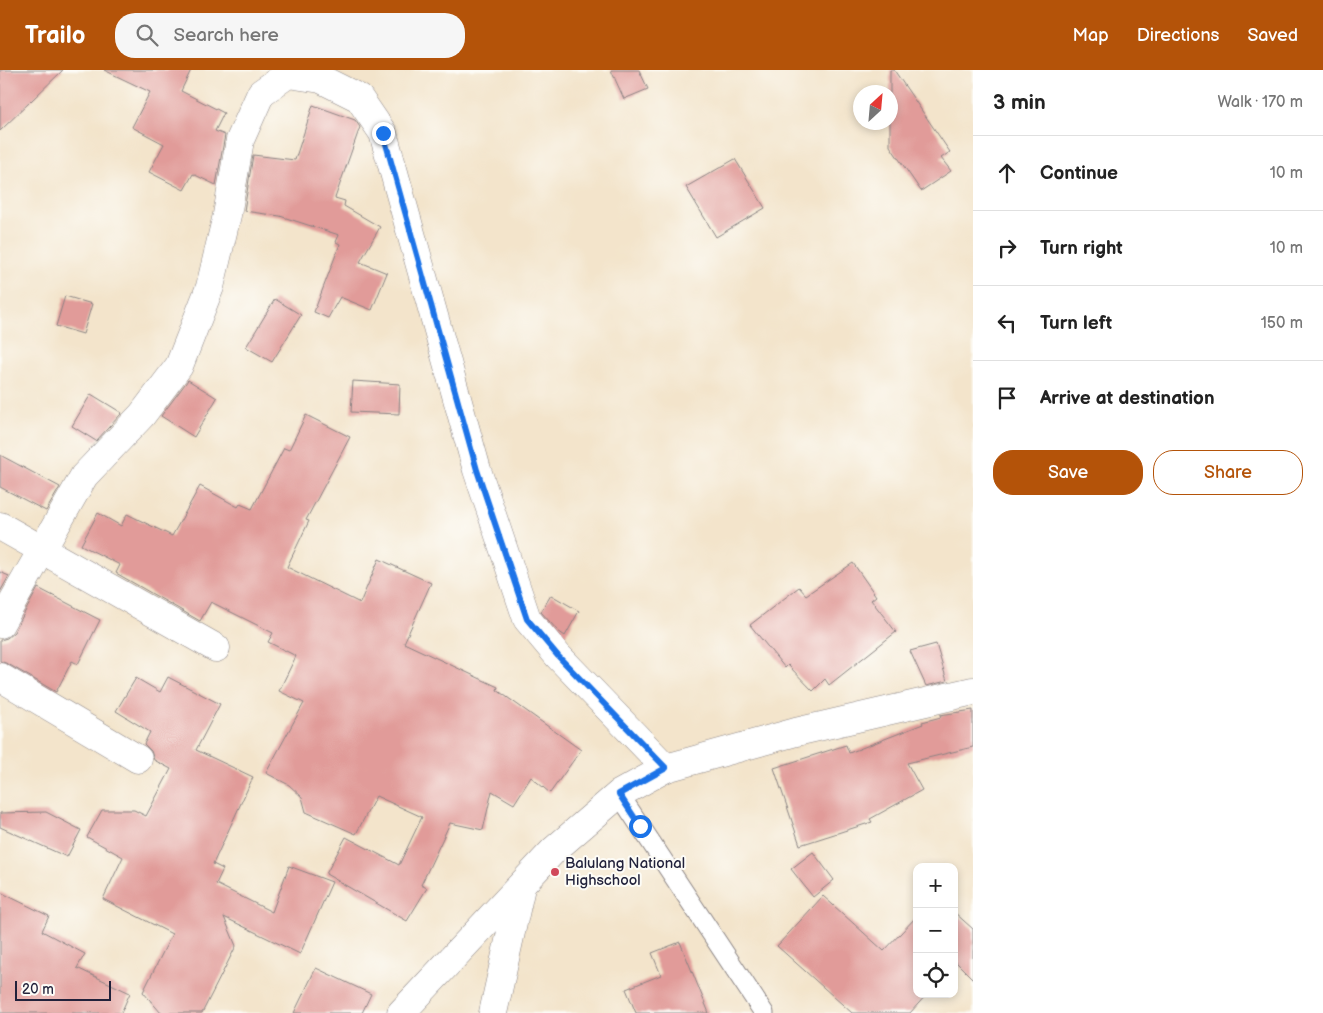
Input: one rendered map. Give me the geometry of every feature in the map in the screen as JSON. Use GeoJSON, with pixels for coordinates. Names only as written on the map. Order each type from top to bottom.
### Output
{"type":"FeatureCollection","features":[{"type":"Feature","properties":{"kind":"street"},"geometry":{"type":"LineString","coordinates":[[0,624],[84,476],[142,415],[179,366],[210,287],[227,215],[240,140],[261,93],[288,74],[321,79],[359,98],[383,133],[477,470],[527,619],[558,656],[666,768]]}},
{"type":"Feature","properties":{"kind":"street"},"geometry":{"type":"LineString","coordinates":[[0,526],[216,648]]}},
{"type":"Feature","properties":{"kind":"street"},"geometry":{"type":"LineString","coordinates":[[0,677],[138,759]]}},
{"type":"Feature","properties":{"kind":"street"},"geometry":{"type":"LineString","coordinates":[[401,1013],[554,850],[619,794],[666,768],[796,732],[973,691]]}},
{"type":"Feature","properties":{"kind":"street"},"geometry":{"type":"LineString","coordinates":[[493,1013],[521,887]]}},
{"type":"Feature","properties":{"kind":"lane"},"geometry":{"type":"LineString","coordinates":[[619,794],[764,1013]]}},
{"type":"Feature","properties":{"kind":"building"},"geometry":{"type":"Polygon","coordinates":[[[0,70],[63,70],[0,131],[0,70]]]}},
{"type":"Feature","properties":{"kind":"building"},"geometry":{"type":"Polygon","coordinates":[[[104,70],[191,70],[181,91],[224,113],[215,131],[225,135],[216,185],[193,174],[184,190],[149,172],[164,144],[132,127],[150,92],[104,70]]]}},
{"type":"Feature","properties":{"kind":"building"},"geometry":{"type":"Polygon","coordinates":[[[611,70],[639,70],[648,89],[624,99],[611,70]]]}},
{"type":"Feature","properties":{"kind":"building"},"geometry":{"type":"Polygon","coordinates":[[[890,70],[894,70],[950,152],[941,158],[951,171],[921,191],[890,146],[890,130],[898,130],[898,85],[890,85],[890,70]]]}},
{"type":"Feature","properties":{"kind":"building"},"geometry":{"type":"Polygon","coordinates":[[[313,105],[355,120],[360,127],[335,198],[345,201],[344,206],[380,227],[360,262],[387,273],[372,310],[340,297],[328,318],[314,312],[340,244],[336,242],[339,235],[280,216],[244,211],[253,155],[295,160],[313,105]]]}},
{"type":"Feature","properties":{"kind":"building"},"geometry":{"type":"Polygon","coordinates":[[[735,159],[765,208],[716,237],[686,187],[735,159]]]}},
{"type":"Feature","properties":{"kind":"building"},"geometry":{"type":"Polygon","coordinates":[[[65,296],[92,304],[83,334],[56,326],[65,296]]]}},
{"type":"Feature","properties":{"kind":"building"},"geometry":{"type":"Polygon","coordinates":[[[275,299],[301,315],[272,362],[246,347],[275,299]]]}},
{"type":"Feature","properties":{"kind":"building"},"geometry":{"type":"Polygon","coordinates":[[[188,380],[217,398],[194,437],[161,416],[188,380]]]}},
{"type":"Feature","properties":{"kind":"building"},"geometry":{"type":"Polygon","coordinates":[[[353,381],[400,384],[399,414],[351,412],[353,381]]]}},
{"type":"Feature","properties":{"kind":"building"},"geometry":{"type":"Polygon","coordinates":[[[91,394],[122,413],[96,441],[72,426],[91,394]]]}},
{"type":"Feature","properties":{"kind":"building"},"geometry":{"type":"Polygon","coordinates":[[[306,415],[350,437],[306,520],[309,521],[287,567],[360,603],[379,559],[431,583],[404,643],[498,687],[497,690],[581,750],[550,793],[531,777],[514,804],[492,791],[483,830],[450,823],[421,885],[427,888],[407,921],[326,874],[346,837],[399,865],[422,817],[376,796],[356,834],[306,812],[302,797],[289,785],[266,773],[304,703],[279,691],[296,656],[268,642],[273,633],[211,602],[200,621],[116,573],[120,565],[81,545],[98,513],[121,526],[127,514],[172,536],[200,486],[238,507],[240,504],[252,509],[284,448],[289,450],[306,415]]]}},
{"type":"Feature","properties":{"kind":"building"},"geometry":{"type":"Polygon","coordinates":[[[0,455],[60,487],[46,511],[0,487],[0,455]]]}},
{"type":"Feature","properties":{"kind":"building"},"geometry":{"type":"Polygon","coordinates":[[[853,563],[876,596],[871,600],[896,632],[829,685],[825,679],[813,691],[788,665],[785,668],[750,625],[799,587],[806,595],[853,563]]]}},
{"type":"Feature","properties":{"kind":"building"},"geometry":{"type":"Polygon","coordinates":[[[0,572],[9,576],[0,592],[0,572]]]}},
{"type":"Feature","properties":{"kind":"building"},"geometry":{"type":"Polygon","coordinates":[[[38,588],[100,620],[78,664],[72,661],[56,692],[0,661],[0,640],[7,638],[14,632],[38,588]]]}},
{"type":"Feature","properties":{"kind":"building"},"geometry":{"type":"Polygon","coordinates":[[[551,595],[579,611],[565,636],[541,612],[551,595]]]}},
{"type":"Feature","properties":{"kind":"building"},"geometry":{"type":"Polygon","coordinates":[[[936,644],[947,681],[926,686],[910,651],[936,644]]]}},
{"type":"Feature","properties":{"kind":"building"},"geometry":{"type":"Polygon","coordinates":[[[168,677],[220,704],[196,750],[253,777],[213,864],[223,869],[216,884],[272,912],[289,866],[332,882],[300,954],[224,917],[236,946],[202,1013],[161,1013],[143,992],[172,934],[103,899],[123,857],[87,837],[102,810],[134,810],[146,816],[171,769],[154,760],[151,751],[144,744],[150,732],[116,711],[136,678],[160,692],[168,677]]]}},
{"type":"Feature","properties":{"kind":"building"},"geometry":{"type":"Polygon","coordinates":[[[973,710],[973,747],[907,763],[922,790],[870,819],[872,822],[800,845],[774,768],[846,745],[849,753],[923,724],[922,722],[941,717],[940,715],[973,710]]]}},
{"type":"Feature","properties":{"kind":"building"},"geometry":{"type":"Polygon","coordinates":[[[46,812],[81,830],[67,857],[0,827],[0,813],[46,812]]]}},
{"type":"Feature","properties":{"kind":"building"},"geometry":{"type":"Polygon","coordinates":[[[813,852],[834,880],[813,897],[791,869],[813,852]]]}},
{"type":"Feature","properties":{"kind":"building"},"geometry":{"type":"Polygon","coordinates":[[[0,892],[49,916],[42,931],[85,954],[77,968],[130,993],[121,1013],[0,1013],[0,892]]]}},
{"type":"Feature","properties":{"kind":"building"},"geometry":{"type":"Polygon","coordinates":[[[823,896],[884,951],[913,920],[913,998],[923,998],[910,1013],[852,1013],[777,946],[823,896]]]}},
{"type":"Feature","properties":{"kind":"building"},"geometry":{"type":"Polygon","coordinates":[[[958,916],[973,929],[973,979],[958,964],[958,916]]]}},
{"type":"Feature","properties":{"kind":"building"},"geometry":{"type":"Polygon","coordinates":[[[680,942],[709,1013],[636,1013],[626,989],[661,975],[652,953],[680,942]]]}},
{"type":"Feature","properties":{"kind":"building"},"geometry":{"type":"Polygon","coordinates":[[[316,968],[371,994],[362,1013],[294,1013],[316,968]]]}},
{"type":"Feature","properties":{"kind":"place","name":"Balulang National Highschool"},"geometry":{"type":"Point","coordinates":[555,872]}},
{"type":"Feature","properties":{"kind":"route"},"geometry":{"type":"LineString","coordinates":[[383,133],[477,470],[527,619],[558,656],[666,768],[619,794],[640,826]]}}]}
